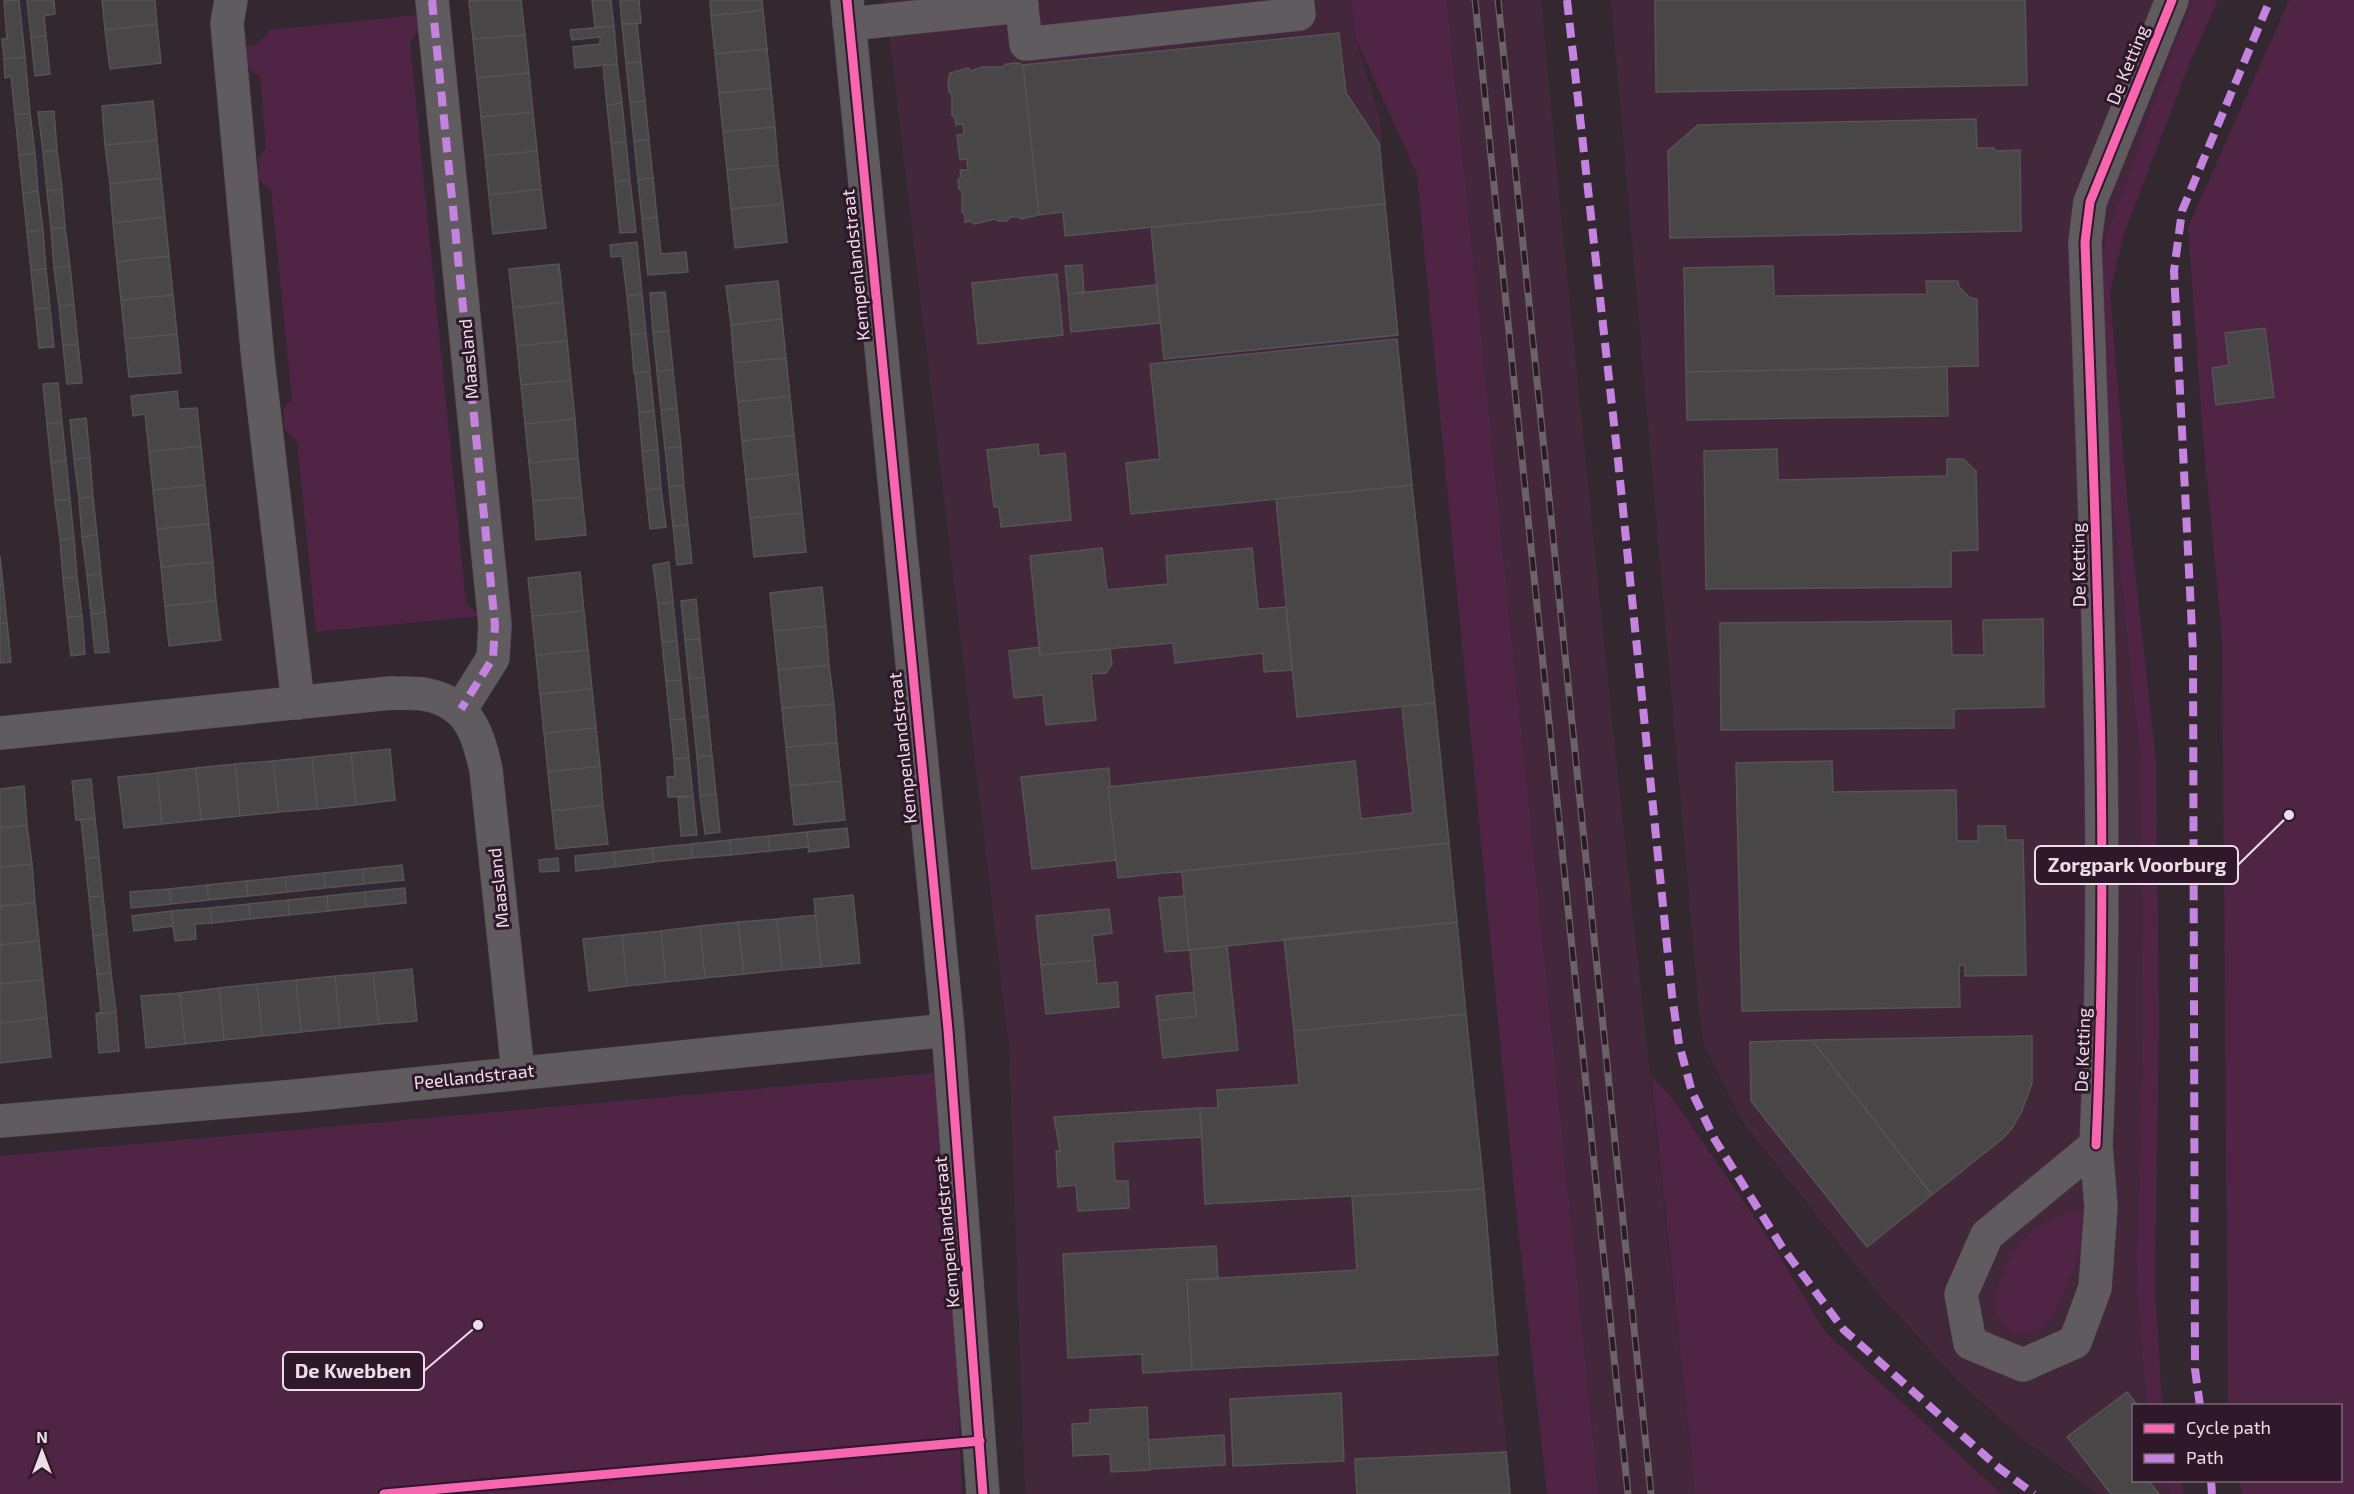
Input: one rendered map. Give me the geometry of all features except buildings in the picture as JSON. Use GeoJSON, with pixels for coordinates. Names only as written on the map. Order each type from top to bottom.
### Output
{"type":"FeatureCollection","features":[{"type":"Feature","properties":{"kind":"street"},"geometry":{"type":"LineString","coordinates":[[231,0],[227,23],[257,348],[298,703]]}},
{"type":"Feature","properties":{"kind":"street","name":"Maasland"},"geometry":{"type":"LineString","coordinates":[[432,0],[495,625],[493,658],[460,709],[479,738],[486,770],[518,1072]]}},
{"type":"Feature","properties":{"kind":"street","name":"Kempenlandstraat"},"geometry":{"type":"LineString","coordinates":[[983,1494],[948,1030],[848,12],[1022,3],[1026,44],[1299,14],[1298,0]]}},
{"type":"Feature","properties":{"kind":"street","name":"De Ketting"},"geometry":{"type":"LineString","coordinates":[[2096,1145],[1988,1235],[1961,1294],[1971,1343],[2024,1365],[2075,1342],[2095,1288],[2101,1207],[2096,1145],[2103,930],[2102,759],[2085,242],[2090,202],[2172,0]]}},
{"type":"Feature","properties":{"kind":"street"},"geometry":{"type":"LineString","coordinates":[[0,733],[391,693],[428,695],[460,709]]}},
{"type":"Feature","properties":{"kind":"street","name":"Peellandstraat"},"geometry":{"type":"LineString","coordinates":[[0,1121],[296,1096],[948,1030]]}},
{"type":"Feature","properties":{"kind":"shaded area"},"geometry":{"type":"Polygon","coordinates":[[[885,0],[1351,0],[1355,37],[1380,118],[1422,684],[1512,1494],[1025,1494],[1009,1047],[885,0]]]}},
{"type":"Feature","properties":{"kind":"shaded area"},"geometry":{"type":"Polygon","coordinates":[[[1351,0],[1447,0],[1599,1494],[1547,1494],[1517,1219],[1417,175],[1355,37],[1351,0]]]}},
{"type":"Feature","properties":{"kind":"shaded area"},"geometry":{"type":"Polygon","coordinates":[[[1447,0],[1541,0],[1614,740],[1695,1494],[1599,1494],[1447,0]]]}},
{"type":"Feature","properties":{"kind":"shaded area"},"geometry":{"type":"Polygon","coordinates":[[[1611,0],[2193,0],[2171,54],[2107,233],[2113,507],[2140,756],[2143,1024],[2136,1283],[2147,1404],[2132,1404],[2132,1482],[2166,1482],[2170,1494],[2098,1494],[2024,1440],[1957,1380],[1879,1294],[1741,1120],[1704,1046],[1699,1011],[1611,0]]]}},
{"type":"Feature","properties":{"kind":"shaded area"},"geometry":{"type":"Polygon","coordinates":[[[2193,0],[2218,0],[2190,62],[2124,234],[2110,293],[2128,508],[2156,760],[2159,1023],[2155,1284],[2162,1404],[2147,1404],[2136,1283],[2143,1024],[2140,756],[2113,507],[2094,292],[2107,233],[2171,54],[2193,0]]]}},
{"type":"Feature","properties":{"kind":"shaded area"},"geometry":{"type":"Polygon","coordinates":[[[2289,0],[2354,0],[2354,1494],[2242,1494],[2239,1482],[2342,1482],[2342,1404],[2228,1404],[2222,638],[2203,437],[2188,227],[2289,0]]]}},
{"type":"Feature","properties":{"kind":"shaded area"},"geometry":{"type":"Polygon","coordinates":[[[418,15],[421,28],[410,42],[466,603],[480,616],[316,632],[297,441],[285,430],[283,409],[292,399],[271,190],[259,180],[258,158],[266,148],[260,77],[244,65],[241,46],[256,45],[270,30],[418,15]]]}},
{"type":"Feature","properties":{"kind":"shaded area"},"geometry":{"type":"Polygon","coordinates":[[[946,1072],[962,1494],[0,1494],[0,1156],[946,1072]]]}},
{"type":"Feature","properties":{"kind":"shaded area"},"geometry":{"type":"Polygon","coordinates":[[[1651,1075],[1674,1100],[1766,1234],[1826,1333],[2002,1494],[1695,1494],[1651,1075]]]}},
{"type":"Feature","properties":{"kind":"shaded area"},"geometry":{"type":"Polygon","coordinates":[[[2076,1210],[2084,1213],[2086,1221],[2084,1239],[2060,1302],[2049,1320],[2034,1332],[2025,1334],[2011,1331],[1999,1318],[1995,1304],[2000,1281],[2012,1255],[2028,1235],[2038,1227],[2049,1220],[2076,1210]]]}},
{"type":"Feature","properties":{"kind":"shaded area"},"geometry":{"type":"Polygon","coordinates":[[[2166,1482],[2181,1482],[2184,1494],[2170,1494],[2166,1482]]]}},
{"type":"Feature","properties":{"kind":"railway"},"geometry":{"type":"LineString","coordinates":[[1475,0],[1628,1494]]}},
{"type":"Feature","properties":{"kind":"railway"},"geometry":{"type":"LineString","coordinates":[[1498,0],[1651,1494]]}},
{"type":"Feature","properties":{"kind":"marked path"},"geometry":{"type":"LineString","coordinates":[[432,0],[495,625],[493,658],[461,709]]}},
{"type":"Feature","properties":{"kind":"marked path"},"geometry":{"type":"LineString","coordinates":[[1567,0],[1618,460],[1672,995],[1679,1044],[1692,1092],[1715,1140],[1782,1247],[1844,1330],[1999,1468],[2034,1494]]}},
{"type":"Feature","properties":{"kind":"marked path"},"geometry":{"type":"LineString","coordinates":[[2200,1404],[2195,1369],[2193,651],[2174,271],[2182,211],[2270,0]]}},
{"type":"Feature","properties":{"kind":"marked path"},"geometry":{"type":"LineString","coordinates":[[2211,1482],[2212,1494]]}},
{"type":"Feature","properties":{"kind":"cycle path"},"geometry":{"type":"LineString","coordinates":[[847,0],[948,1030],[983,1494]]}},
{"type":"Feature","properties":{"kind":"cycle path"},"geometry":{"type":"LineString","coordinates":[[2096,1145],[2100,1032],[2102,806],[2085,242],[2090,202],[2172,0]]}},
{"type":"Feature","properties":{"kind":"cycle path"},"geometry":{"type":"LineString","coordinates":[[384,1494],[980,1441]]}},
{"type":"Feature","properties":{"kind":"place","name":"Zorgpark Voorburg"},"geometry":{"type":"Point","coordinates":[2289,815]}},
{"type":"Feature","properties":{"kind":"place","name":"De Kwebben"},"geometry":{"type":"Point","coordinates":[478,1325]}}]}
